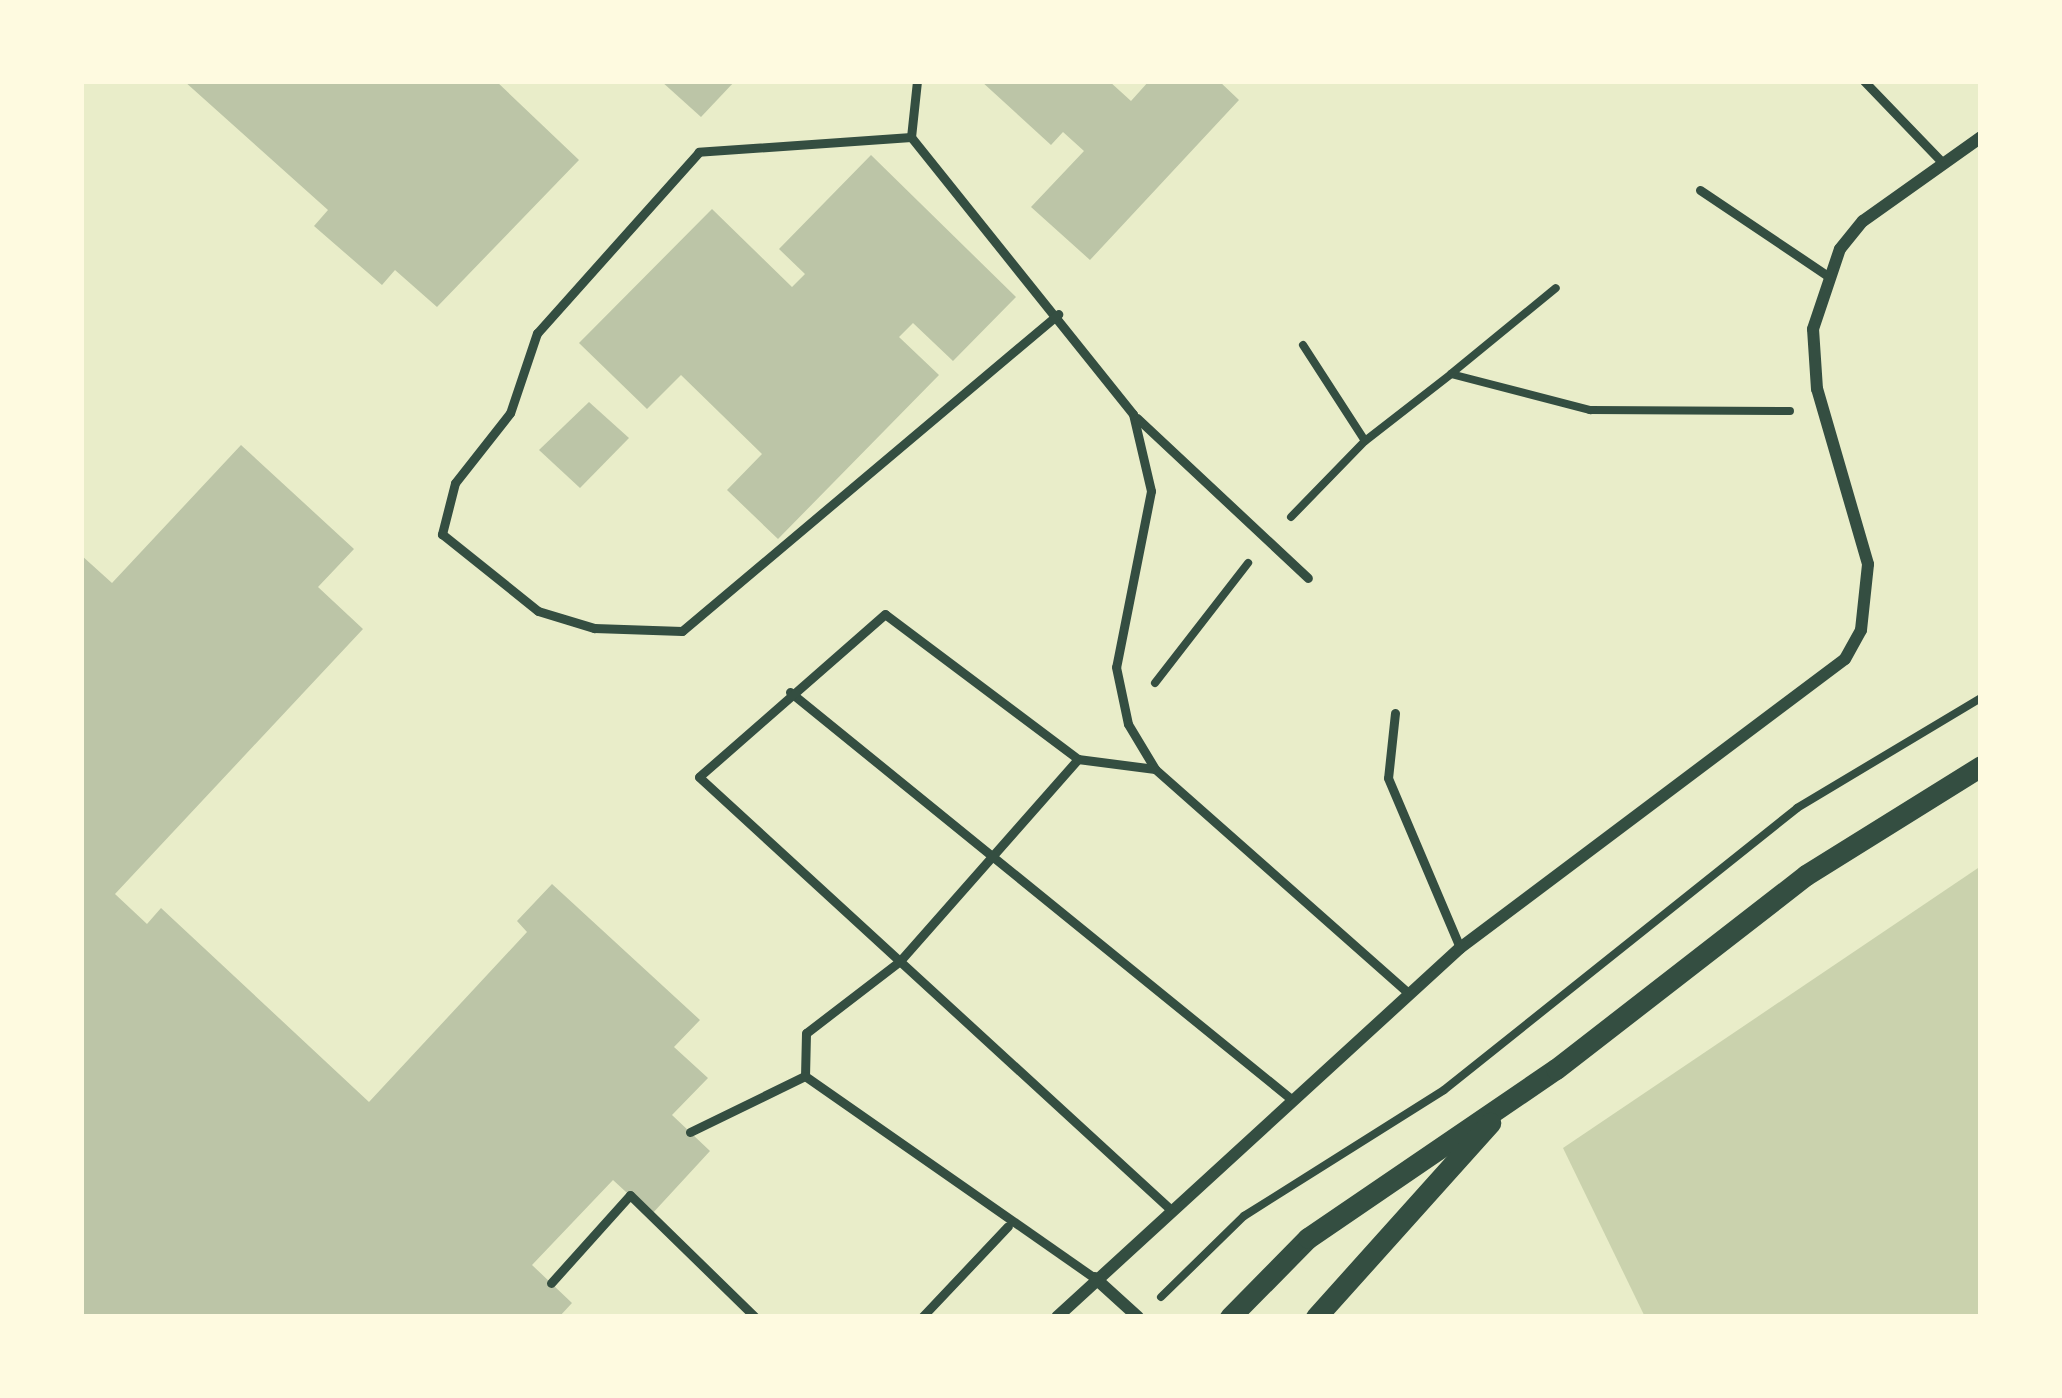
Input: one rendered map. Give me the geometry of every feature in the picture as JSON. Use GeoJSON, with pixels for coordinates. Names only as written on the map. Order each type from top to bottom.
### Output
{"type":"FeatureCollection","features":[{"type":"Feature","properties":{"kind":"street"},"geometry":{"type":"LineString","coordinates":[[1058,1317],[1168,1207],[1460,948],[1844,659],[1861,630],[1868,564],[1826,418],[1813,329],[1828,276],[1863,221],[1981,137]]}},
{"type":"Feature","properties":{"kind":"street"},"geometry":{"type":"LineString","coordinates":[[1229,1317],[1308,1238],[1505,1104],[1805,875],[1981,766]]}},
{"type":"Feature","properties":{"kind":"street"},"geometry":{"type":"LineString","coordinates":[[1316,1317],[1505,1104]]}},
{"type":"Feature","properties":{"kind":"street"},"geometry":{"type":"LineString","coordinates":[[1095,1278],[1138,1317]]}},
{"type":"Feature","properties":{"kind":"lane"},"geometry":{"type":"LineString","coordinates":[[917,81],[911,136],[1058,314],[1133,414],[1308,578]]}},
{"type":"Feature","properties":{"kind":"lane"},"geometry":{"type":"LineString","coordinates":[[1864,81],[1943,164]]}},
{"type":"Feature","properties":{"kind":"lane"},"geometry":{"type":"LineString","coordinates":[[911,136],[699,152],[537,333],[509,412],[455,483],[442,535],[538,611],[594,628],[682,631],[1058,314]]}},
{"type":"Feature","properties":{"kind":"lane"},"geometry":{"type":"LineString","coordinates":[[1700,190],[1828,276]]}},
{"type":"Feature","properties":{"kind":"lane"},"geometry":{"type":"LineString","coordinates":[[1133,414],[1150,491],[1116,667],[1128,724],[1155,769],[1408,993]]}},
{"type":"Feature","properties":{"kind":"lane"},"geometry":{"type":"LineString","coordinates":[[1155,769],[1078,759],[885,614],[790,692],[699,777],[1168,1207]]}},
{"type":"Feature","properties":{"kind":"lane"},"geometry":{"type":"LineString","coordinates":[[790,692],[1290,1098]]}},
{"type":"Feature","properties":{"kind":"lane"},"geometry":{"type":"LineString","coordinates":[[1395,713],[1388,778],[1460,948]]}},
{"type":"Feature","properties":{"kind":"lane"},"geometry":{"type":"LineString","coordinates":[[805,1076],[806,1033],[900,961],[1078,759]]}},
{"type":"Feature","properties":{"kind":"lane"},"geometry":{"type":"LineString","coordinates":[[690,1132],[805,1076]]}},
{"type":"Feature","properties":{"kind":"lane"},"geometry":{"type":"LineString","coordinates":[[805,1076],[1008,1226],[1095,1278]]}},
{"type":"Feature","properties":{"kind":"lane"},"geometry":{"type":"LineString","coordinates":[[551,1283],[630,1196],[755,1317]]}},
{"type":"Feature","properties":{"kind":"lane"},"geometry":{"type":"LineString","coordinates":[[922,1317],[1008,1226]]}},
{"type":"Feature","properties":{"kind":"path"},"geometry":{"type":"LineString","coordinates":[[1128,724],[1209,604],[1365,440],[1556,288]]}},
{"type":"Feature","properties":{"kind":"path"},"geometry":{"type":"LineString","coordinates":[[1303,344],[1365,440]]}},
{"type":"Feature","properties":{"kind":"path"},"geometry":{"type":"LineString","coordinates":[[1450,374],[1590,410],[1771,407],[1826,418]]}},
{"type":"Feature","properties":{"kind":"path"},"geometry":{"type":"LineString","coordinates":[[1155,1303],[1244,1216],[1444,1090],[1797,808],[1981,698]]}},
{"type":"Feature","properties":{"kind":"green space"},"geometry":{"type":"Polygon","coordinates":[[[1981,866],[1981,1317],[1645,1317],[1563,1148],[1981,866]]]}},
{"type":"Feature","properties":{"kind":"building"},"geometry":{"type":"Polygon","coordinates":[[[184,81],[496,81],[579,160],[437,307],[395,270],[382,285],[314,226],[328,210],[184,81]]]}},
{"type":"Feature","properties":{"kind":"building"},"geometry":{"type":"Polygon","coordinates":[[[661,81],[735,81],[701,117],[661,81]]]}},
{"type":"Feature","properties":{"kind":"building"},"geometry":{"type":"Polygon","coordinates":[[[981,81],[1109,81],[1131,101],[1149,81],[1219,81],[1239,100],[1090,260],[1031,207],[1084,151],[1063,132],[1051,145],[981,81]]]}},
{"type":"Feature","properties":{"kind":"building"},"geometry":{"type":"Polygon","coordinates":[[[871,155],[1016,297],[953,361],[913,323],[899,337],[939,375],[778,539],[727,490],[762,454],[681,375],[647,409],[579,343],[712,209],[792,287],[805,274],[779,249],[871,155]]]}},
{"type":"Feature","properties":{"kind":"building"},"geometry":{"type":"Polygon","coordinates":[[[589,402],[629,438],[580,488],[539,450],[589,402]]]}},
{"type":"Feature","properties":{"kind":"building"},"geometry":{"type":"Polygon","coordinates":[[[241,445],[354,549],[318,587],[363,629],[115,894],[147,924],[161,908],[369,1102],[527,932],[517,921],[552,884],[700,1020],[674,1047],[708,1078],[672,1115],[710,1151],[651,1215],[613,1180],[532,1265],[572,1303],[559,1317],[81,1317],[81,555],[112,583],[241,445]]]}}]}
